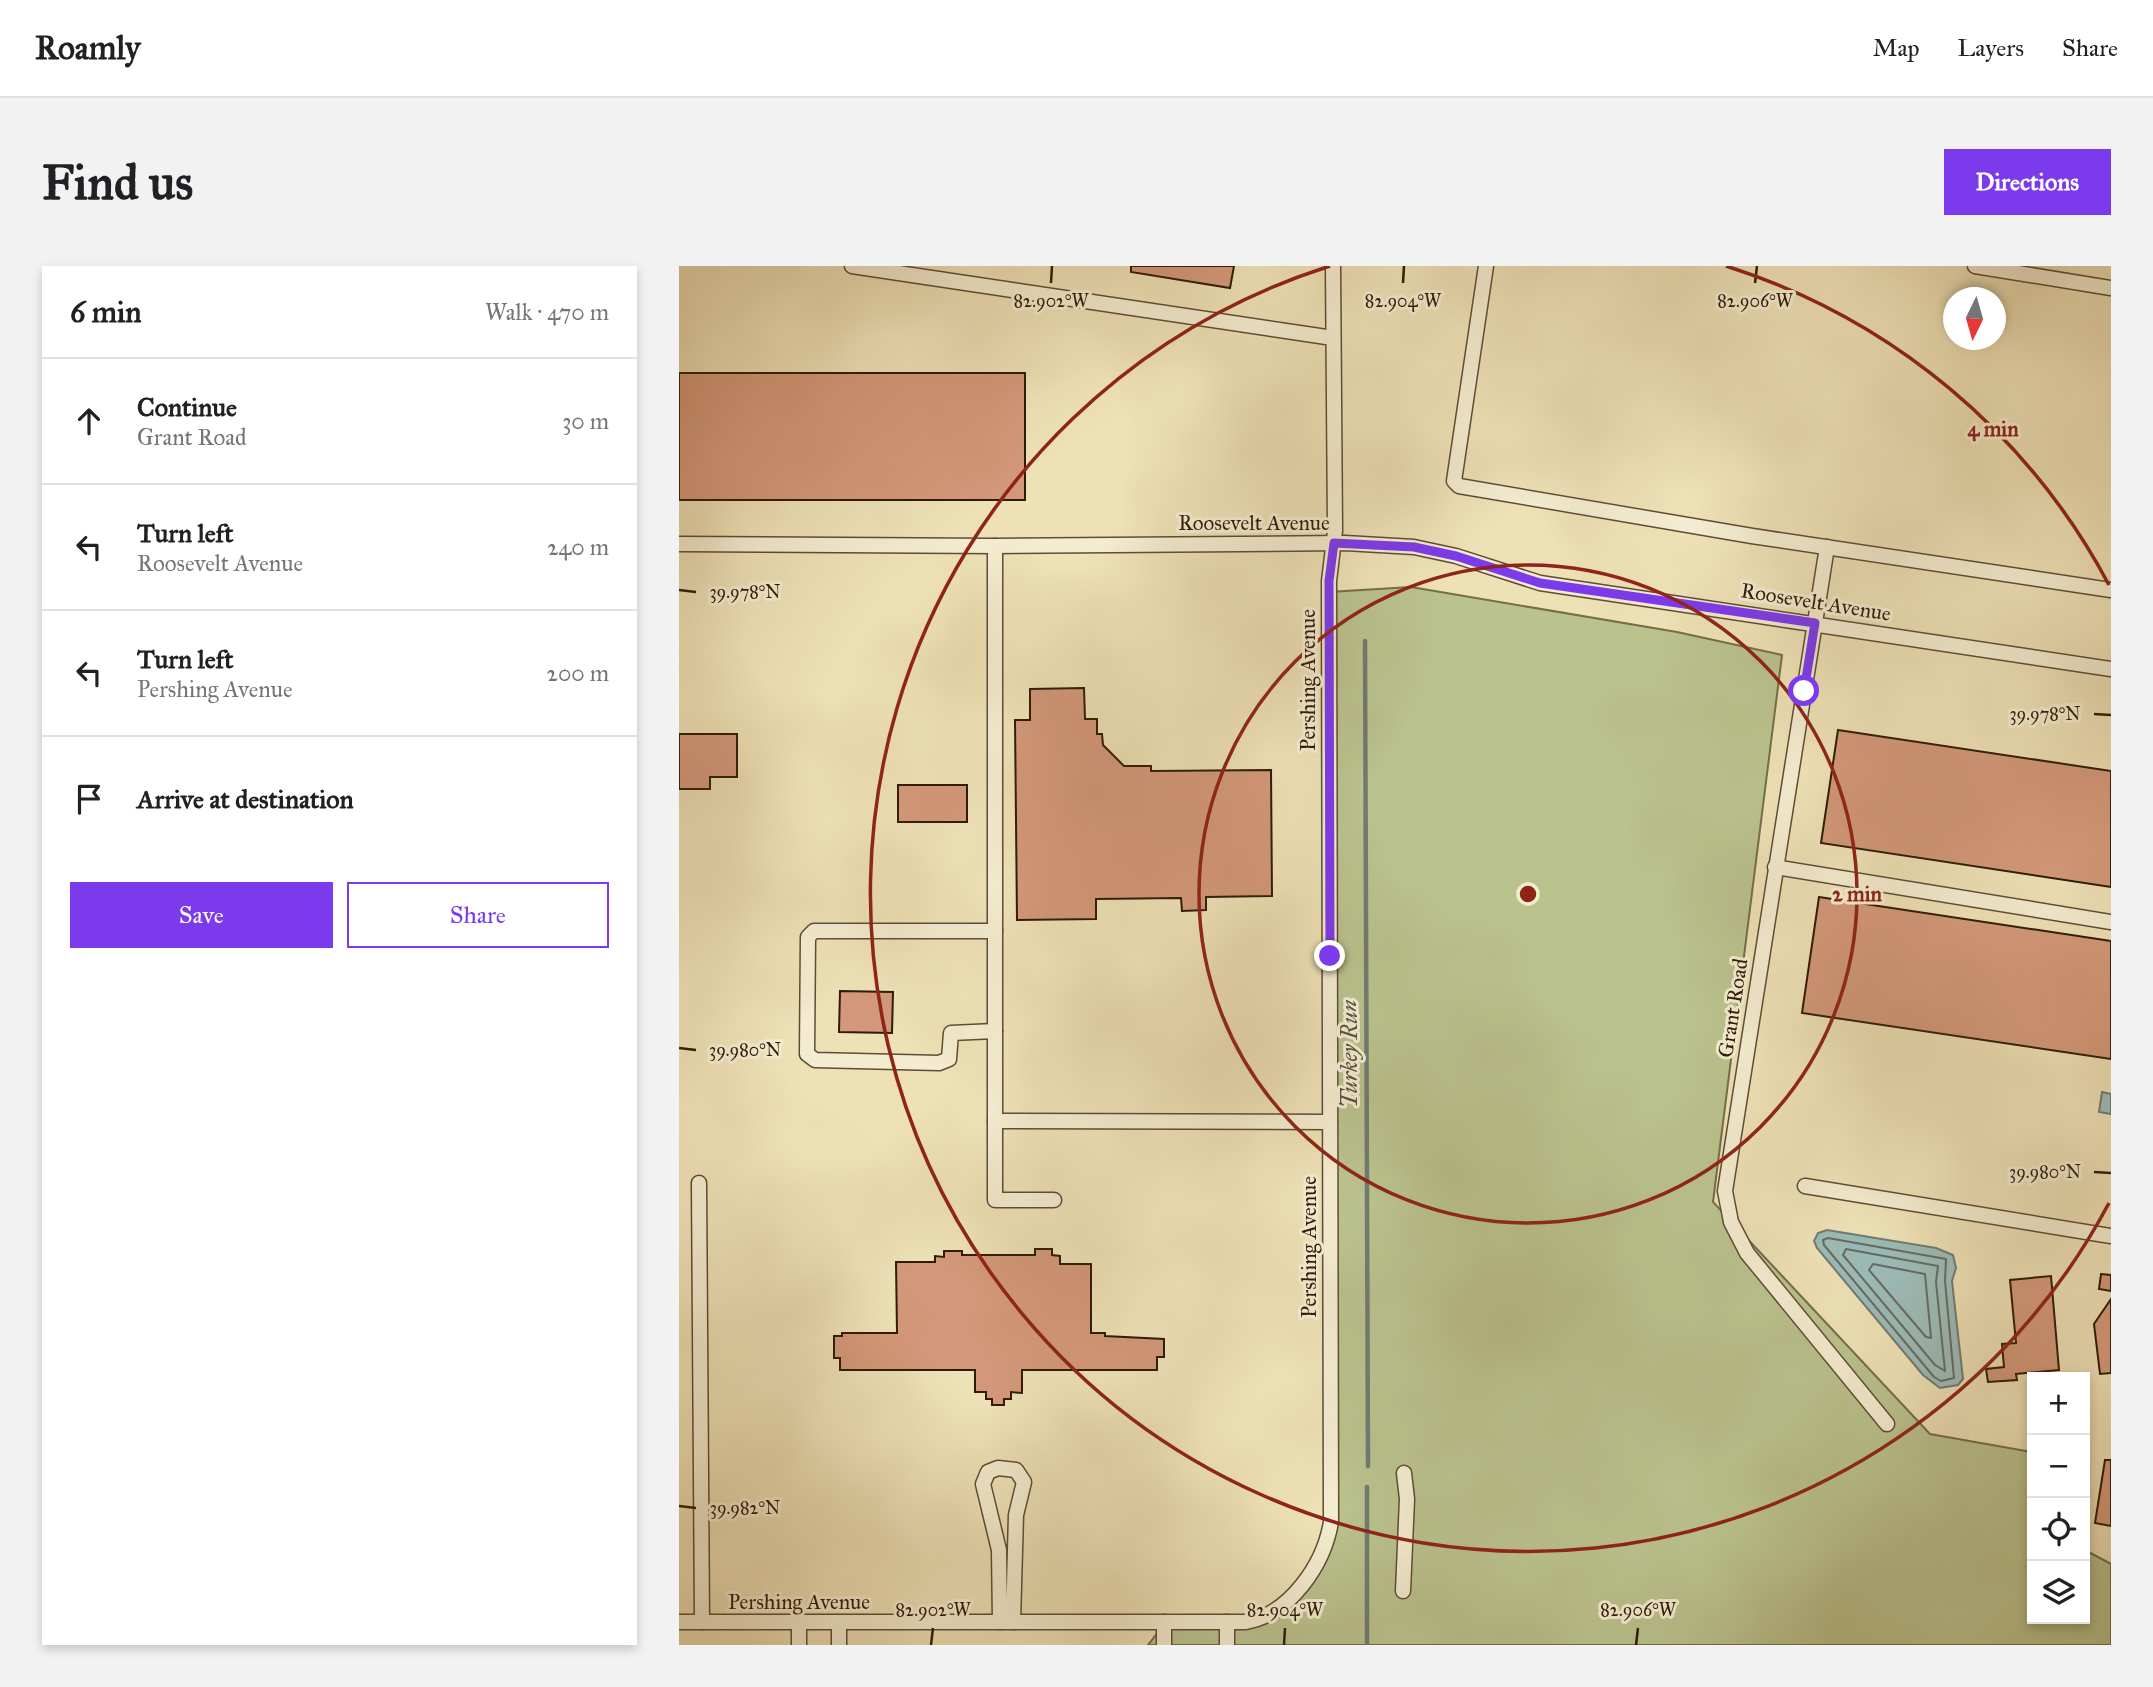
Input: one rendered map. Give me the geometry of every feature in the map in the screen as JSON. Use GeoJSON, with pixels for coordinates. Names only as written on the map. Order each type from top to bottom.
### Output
{"type":"FeatureCollection","features":[{"type":"Feature","properties":{"kind":"street"},"geometry":{"type":"LineString","coordinates":[[852,266],[1333,338]]}},
{"type":"Feature","properties":{"kind":"street","name":"Pershing Avenue"},"geometry":{"type":"LineString","coordinates":[[679,1622],[1255,1620],[1279,1606],[1318,1564],[1331,1522],[1329,581],[1334,543],[1333,266]]}},
{"type":"Feature","properties":{"kind":"street"},"geometry":{"type":"LineString","coordinates":[[1486,266],[1454,481],[1459,486],[1827,548],[2111,590]]}},
{"type":"Feature","properties":{"kind":"street"},"geometry":{"type":"LineString","coordinates":[[1975,266],[2111,288]]}},
{"type":"Feature","properties":{"kind":"street","name":"Roosevelt Avenue"},"geometry":{"type":"LineString","coordinates":[[679,544],[995,546],[1334,543],[1414,547],[1456,556],[1540,583],[2111,670]]}},
{"type":"Feature","properties":{"kind":"street"},"geometry":{"type":"LineString","coordinates":[[995,546],[995,1200],[1054,1200]]}},
{"type":"Feature","properties":{"kind":"street","name":"Grant Road"},"geometry":{"type":"LineString","coordinates":[[1827,548],[1725,1191],[1731,1222],[1747,1254],[1887,1424]]}},
{"type":"Feature","properties":{"kind":"street"},"geometry":{"type":"LineString","coordinates":[[1776,867],[2111,922]]}},
{"type":"Feature","properties":{"kind":"street"},"geometry":{"type":"LineString","coordinates":[[995,930],[814,931],[808,937],[807,1054],[815,1060],[939,1063],[949,1059],[951,1033],[995,1031]]}},
{"type":"Feature","properties":{"kind":"street"},"geometry":{"type":"LineString","coordinates":[[995,1121],[1330,1122]]}},
{"type":"Feature","properties":{"kind":"street"},"geometry":{"type":"LineString","coordinates":[[699,1183],[702,1622]]}},
{"type":"Feature","properties":{"kind":"street"},"geometry":{"type":"LineString","coordinates":[[1805,1186],[2111,1236]]}},
{"type":"Feature","properties":{"kind":"street"},"geometry":{"type":"LineString","coordinates":[[998,1468],[1016,1470],[1024,1482],[1016,1515],[1006,1622],[999,1550],[983,1484],[988,1472],[998,1468]]}},
{"type":"Feature","properties":{"kind":"street"},"geometry":{"type":"LineString","coordinates":[[1403,1591],[1407,1499],[1404,1473]]}},
{"type":"Feature","properties":{"kind":"street"},"geometry":{"type":"LineString","coordinates":[[1164,1622],[1164,1645]]}},
{"type":"Feature","properties":{"kind":"street"},"geometry":{"type":"LineString","coordinates":[[1227,1622],[1227,1645]]}},
{"type":"Feature","properties":{"kind":"street"},"geometry":{"type":"LineString","coordinates":[[799,1623],[799,1645]]}},
{"type":"Feature","properties":{"kind":"street"},"geometry":{"type":"LineString","coordinates":[[839,1623],[839,1645]]}},
{"type":"Feature","properties":{"kind":"green space"},"geometry":{"type":"Polygon","coordinates":[[[1411,587],[1677,632],[1782,655],[1713,1202],[1930,1434],[2027,1451],[2027,1624],[2090,1624],[2090,1553],[2111,1564],[2111,1645],[1148,1645],[1166,1622],[1245,1622],[1279,1606],[1328,1537],[1329,592],[1411,587]]]}},
{"type":"Feature","properties":{"kind":"water"},"geometry":{"type":"Polygon","coordinates":[[[2102,1092],[2111,1094],[2111,1114],[2099,1112],[2102,1092]]]}},
{"type":"Feature","properties":{"kind":"water"},"geometry":{"type":"Polygon","coordinates":[[[1827,1230],[1936,1248],[1953,1255],[1956,1268],[1952,1281],[1963,1379],[1958,1385],[1940,1388],[1923,1375],[1817,1248],[1814,1241],[1818,1233],[1827,1230]]]}},
{"type":"Feature","properties":{"kind":"building"},"geometry":{"type":"Polygon","coordinates":[[[1131,266],[1234,266],[1230,288],[1131,272],[1131,266]]]}},
{"type":"Feature","properties":{"kind":"building"},"geometry":{"type":"Polygon","coordinates":[[[679,373],[1025,373],[1025,500],[679,500],[679,373]]]}},
{"type":"Feature","properties":{"kind":"building"},"geometry":{"type":"Polygon","coordinates":[[[1084,688],[1085,719],[1097,719],[1097,734],[1102,734],[1103,745],[1124,766],[1151,766],[1151,771],[1271,770],[1272,896],[1206,897],[1206,910],[1182,911],[1181,898],[1096,899],[1096,919],[1017,920],[1015,720],[1030,720],[1030,689],[1084,688]]]}},
{"type":"Feature","properties":{"kind":"building"},"geometry":{"type":"Polygon","coordinates":[[[1838,730],[2111,771],[2111,887],[1821,843],[1838,730]]]}},
{"type":"Feature","properties":{"kind":"building"},"geometry":{"type":"Polygon","coordinates":[[[679,734],[737,734],[737,777],[710,777],[710,789],[679,789],[679,734]]]}},
{"type":"Feature","properties":{"kind":"building"},"geometry":{"type":"Polygon","coordinates":[[[898,785],[967,785],[967,822],[898,822],[898,785]]]}},
{"type":"Feature","properties":{"kind":"building"},"geometry":{"type":"Polygon","coordinates":[[[1819,897],[2111,941],[2111,1059],[1802,1013],[1819,897]]]}},
{"type":"Feature","properties":{"kind":"building"},"geometry":{"type":"Polygon","coordinates":[[[840,991],[893,992],[892,1033],[839,1032],[840,991]]]}},
{"type":"Feature","properties":{"kind":"building"},"geometry":{"type":"Polygon","coordinates":[[[1035,1249],[1052,1249],[1052,1255],[1060,1256],[1060,1264],[1091,1264],[1091,1333],[1164,1339],[1164,1357],[1157,1357],[1157,1370],[1022,1370],[1022,1393],[1011,1392],[1011,1399],[1004,1399],[1004,1405],[992,1405],[992,1399],[986,1399],[986,1392],[975,1392],[975,1370],[840,1370],[840,1358],[834,1358],[834,1336],[842,1336],[842,1333],[897,1333],[896,1262],[935,1262],[935,1256],[944,1257],[944,1251],[962,1251],[962,1255],[1035,1255],[1035,1249]]]}},
{"type":"Feature","properties":{"kind":"building"},"geometry":{"type":"Polygon","coordinates":[[[2101,1274],[2111,1275],[2111,1291],[2099,1289],[2101,1274]]]}},
{"type":"Feature","properties":{"kind":"building"},"geometry":{"type":"Polygon","coordinates":[[[2051,1276],[2059,1370],[2027,1372],[2016,1374],[2017,1380],[1988,1382],[1986,1369],[2004,1367],[2002,1344],[2016,1343],[2010,1280],[2051,1276]]]}},
{"type":"Feature","properties":{"kind":"building"},"geometry":{"type":"Polygon","coordinates":[[[2111,1299],[2111,1373],[2100,1374],[2094,1324],[2111,1299]]]}},
{"type":"Feature","properties":{"kind":"building"},"geometry":{"type":"Polygon","coordinates":[[[2105,1460],[2111,1460],[2111,1526],[2095,1523],[2105,1460]]]}},
{"type":"Feature","properties":{"kind":"waterway","name":"Turkey Run"},"geometry":{"type":"LineString","coordinates":[[1365,641],[1368,1466]]}},
{"type":"Feature","properties":{"kind":"waterway","name":"Turkey Run"},"geometry":{"type":"LineString","coordinates":[[1367,1487],[1367,1645]]}},
{"type":"Feature","properties":{"kind":"route"},"geometry":{"type":"LineString","coordinates":[[1330,956],[1329,581],[1334,543],[1414,547],[1456,556],[1507,575],[1540,583],[1815,623],[1804,691]]}}]}
